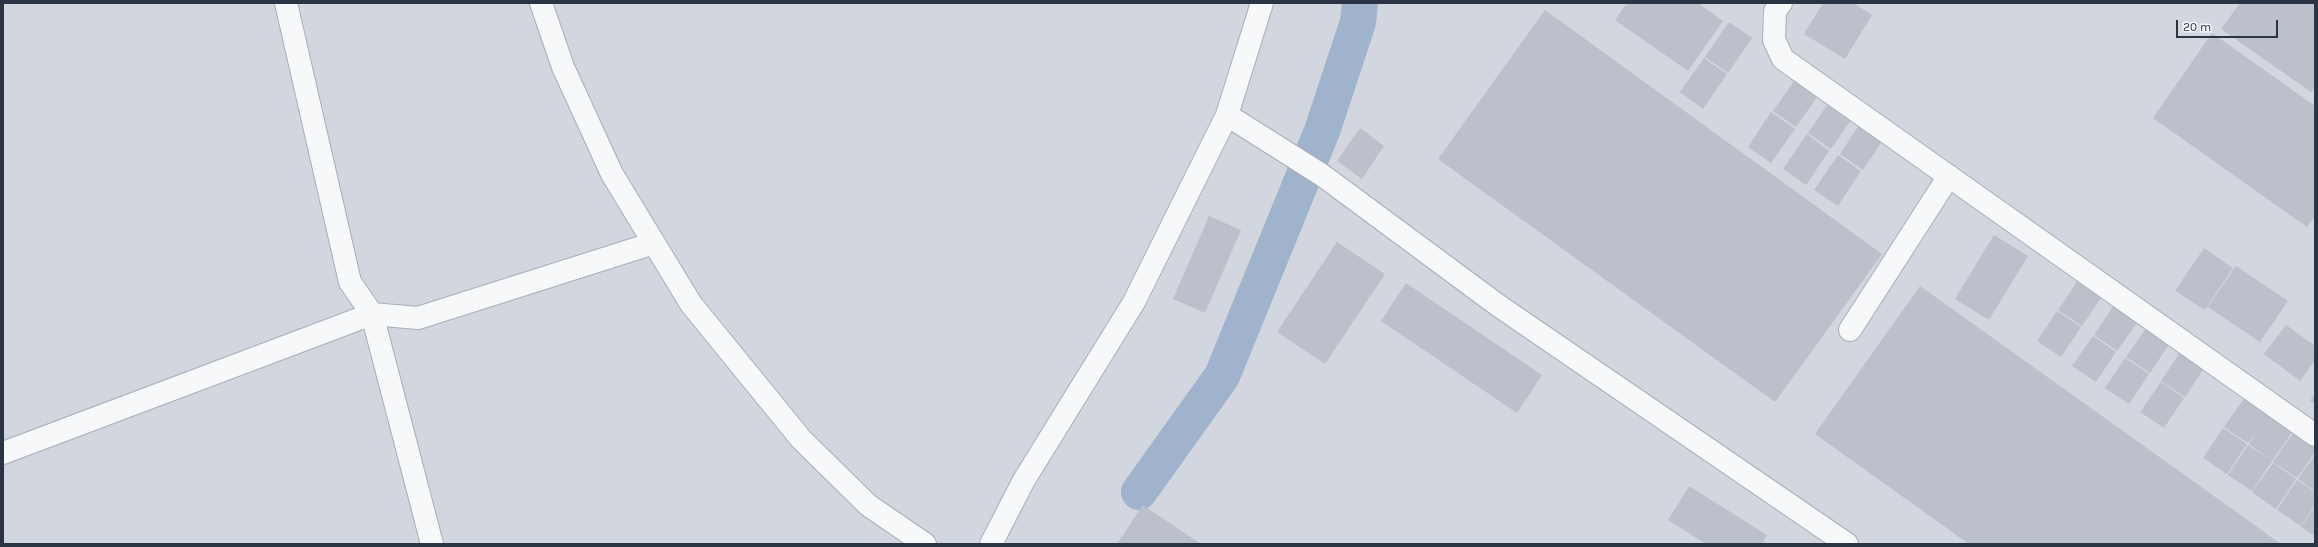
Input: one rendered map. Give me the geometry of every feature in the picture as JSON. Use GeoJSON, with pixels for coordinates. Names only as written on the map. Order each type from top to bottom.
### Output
{"type":"FeatureCollection","features":[{"type":"Feature","properties":{"kind":"street"},"geometry":{"type":"LineString","coordinates":[[286,3],[350,282],[372,314],[432,544]]}},
{"type":"Feature","properties":{"kind":"street"},"geometry":{"type":"LineString","coordinates":[[541,3],[564,67],[612,174],[691,304],[801,439],[868,505],[925,544]]}},
{"type":"Feature","properties":{"kind":"street"},"geometry":{"type":"LineString","coordinates":[[991,544],[1024,480],[1134,302],[1227,115],[1262,3]]}},
{"type":"Feature","properties":{"kind":"street"},"geometry":{"type":"LineString","coordinates":[[1781,3],[1775,11],[1774,40],[1783,58],[2315,435]]}},
{"type":"Feature","properties":{"kind":"street"},"geometry":{"type":"LineString","coordinates":[[1227,115],[1322,175],[1499,306],[1847,544]]}},
{"type":"Feature","properties":{"kind":"street"},"geometry":{"type":"LineString","coordinates":[[1850,330],[1949,176]]}},
{"type":"Feature","properties":{"kind":"street"},"geometry":{"type":"LineString","coordinates":[[3,453],[372,314],[418,318],[654,242]]}},
{"type":"Feature","properties":{"kind":"shaded area"},"geometry":{"type":"Polygon","coordinates":[[[3,3],[2315,3],[2315,544],[3,544],[3,3]]]}},
{"type":"Feature","properties":{"kind":"building"},"geometry":{"type":"Polygon","coordinates":[[[1627,3],[1698,3],[1723,21],[1688,71],[1615,20],[1627,3]]]}},
{"type":"Feature","properties":{"kind":"building"},"geometry":{"type":"Polygon","coordinates":[[[1823,3],[1853,3],[1872,15],[1845,59],[1804,34],[1823,3]]]}},
{"type":"Feature","properties":{"kind":"building"},"geometry":{"type":"Polygon","coordinates":[[[2240,3],[2315,3],[2315,86],[2311,92],[2221,29],[2240,3]]]}},
{"type":"Feature","properties":{"kind":"building"},"geometry":{"type":"Polygon","coordinates":[[[1545,10],[1882,254],[1775,402],[1438,159],[1545,10]]]}},
{"type":"Feature","properties":{"kind":"building"},"geometry":{"type":"Polygon","coordinates":[[[1729,22],[1752,38],[1728,73],[1705,57],[1729,22]]]}},
{"type":"Feature","properties":{"kind":"building"},"geometry":{"type":"Polygon","coordinates":[[[2212,33],[2315,106],[2315,216],[2307,227],[2153,118],[2212,33]]]}},
{"type":"Feature","properties":{"kind":"building"},"geometry":{"type":"Polygon","coordinates":[[[1704,58],[1727,74],[1703,109],[1680,92],[1704,58]]]}},
{"type":"Feature","properties":{"kind":"building"},"geometry":{"type":"Polygon","coordinates":[[[1797,77],[1820,93],[1796,127],[1773,111],[1797,77]]]}},
{"type":"Feature","properties":{"kind":"building"},"geometry":{"type":"Polygon","coordinates":[[[1831,99],[1855,114],[1831,149],[1808,133],[1831,99]]]}},
{"type":"Feature","properties":{"kind":"building"},"geometry":{"type":"Polygon","coordinates":[[[1771,112],[1795,129],[1771,163],[1748,147],[1771,112]]]}},
{"type":"Feature","properties":{"kind":"building"},"geometry":{"type":"Polygon","coordinates":[[[1863,119],[1886,135],[1863,170],[1840,154],[1863,119]]]}},
{"type":"Feature","properties":{"kind":"building"},"geometry":{"type":"Polygon","coordinates":[[[1360,128],[1384,146],[1362,179],[1337,161],[1360,128]]]}},
{"type":"Feature","properties":{"kind":"building"},"geometry":{"type":"Polygon","coordinates":[[[1807,134],[1829,151],[1806,185],[1783,169],[1807,134]]]}},
{"type":"Feature","properties":{"kind":"building"},"geometry":{"type":"Polygon","coordinates":[[[1838,155],[1861,171],[1838,206],[1814,190],[1838,155]]]}},
{"type":"Feature","properties":{"kind":"building"},"geometry":{"type":"Polygon","coordinates":[[[1209,216],[1241,230],[1205,313],[1173,299],[1209,216]]]}},
{"type":"Feature","properties":{"kind":"building"},"geometry":{"type":"Polygon","coordinates":[[[1994,235],[2028,256],[1989,320],[1955,299],[1994,235]]]}},
{"type":"Feature","properties":{"kind":"building"},"geometry":{"type":"Polygon","coordinates":[[[1337,242],[1385,274],[1325,364],[1277,332],[1337,242]]]}},
{"type":"Feature","properties":{"kind":"building"},"geometry":{"type":"Polygon","coordinates":[[[2204,248],[2233,268],[2205,310],[2175,291],[2204,248]]]}},
{"type":"Feature","properties":{"kind":"building"},"geometry":{"type":"Polygon","coordinates":[[[2236,266],[2288,301],[2260,342],[2208,307],[2236,266]]]}},
{"type":"Feature","properties":{"kind":"building"},"geometry":{"type":"Polygon","coordinates":[[[2078,280],[2102,296],[2082,326],[2058,310],[2078,280]]]}},
{"type":"Feature","properties":{"kind":"building"},"geometry":{"type":"Polygon","coordinates":[[[1406,283],[1542,375],[1517,413],[1381,321],[1406,283]]]}},
{"type":"Feature","properties":{"kind":"building"},"geometry":{"type":"Polygon","coordinates":[[[1920,286],[2281,544],[1969,544],[1815,434],[1920,286]]]}},
{"type":"Feature","properties":{"kind":"building"},"geometry":{"type":"Polygon","coordinates":[[[2114,305],[2138,321],[2117,351],[2094,335],[2114,305]]]}},
{"type":"Feature","properties":{"kind":"building"},"geometry":{"type":"Polygon","coordinates":[[[2057,311],[2081,327],[2061,357],[2037,341],[2057,311]]]}},
{"type":"Feature","properties":{"kind":"building"},"geometry":{"type":"Polygon","coordinates":[[[2286,325],[2315,346],[2315,360],[2300,381],[2264,354],[2286,325]]]}},
{"type":"Feature","properties":{"kind":"building"},"geometry":{"type":"Polygon","coordinates":[[[2147,327],[2170,343],[2150,373],[2126,357],[2147,327]]]}},
{"type":"Feature","properties":{"kind":"building"},"geometry":{"type":"Polygon","coordinates":[[[2093,336],[2116,352],[2096,382],[2072,366],[2093,336]]]}},
{"type":"Feature","properties":{"kind":"building"},"geometry":{"type":"Polygon","coordinates":[[[2181,351],[2205,367],[2185,397],[2161,381],[2181,351]]]}},
{"type":"Feature","properties":{"kind":"building"},"geometry":{"type":"Polygon","coordinates":[[[2125,358],[2149,374],[2129,404],[2105,388],[2125,358]]]}},
{"type":"Feature","properties":{"kind":"building"},"geometry":{"type":"Polygon","coordinates":[[[2161,382],[2184,398],[2164,428],[2140,412],[2161,382]]]}},
{"type":"Feature","properties":{"kind":"building"},"geometry":{"type":"Polygon","coordinates":[[[2315,393],[2315,404],[2310,401],[2315,393]]]}},
{"type":"Feature","properties":{"kind":"building"},"geometry":{"type":"Polygon","coordinates":[[[2245,397],[2293,431],[2272,461],[2249,444],[2258,430],[2248,443],[2224,427],[2245,397]]]}},
{"type":"Feature","properties":{"kind":"building"},"geometry":{"type":"Polygon","coordinates":[[[2223,428],[2247,444],[2227,474],[2203,458],[2223,428]]]}},
{"type":"Feature","properties":{"kind":"building"},"geometry":{"type":"Polygon","coordinates":[[[2294,432],[2315,447],[2315,452],[2297,478],[2273,462],[2294,432]]]}},
{"type":"Feature","properties":{"kind":"building"},"geometry":{"type":"Polygon","coordinates":[[[2248,445],[2272,461],[2252,491],[2228,475],[2248,445]]]}},
{"type":"Feature","properties":{"kind":"building"},"geometry":{"type":"Polygon","coordinates":[[[2315,454],[2315,491],[2298,479],[2315,454]]]}},
{"type":"Feature","properties":{"kind":"building"},"geometry":{"type":"Polygon","coordinates":[[[2273,463],[2296,479],[2276,509],[2252,492],[2273,463]]]}},
{"type":"Feature","properties":{"kind":"building"},"geometry":{"type":"Polygon","coordinates":[[[2297,480],[2315,492],[2315,505],[2301,526],[2277,510],[2297,480]]]}},
{"type":"Feature","properties":{"kind":"building"},"geometry":{"type":"Polygon","coordinates":[[[1689,486],[1767,535],[1762,544],[1706,544],[1668,520],[1689,486]]]}},
{"type":"Feature","properties":{"kind":"building"},"geometry":{"type":"Polygon","coordinates":[[[1143,505],[1201,544],[1117,544],[1143,505]]]}},
{"type":"Feature","properties":{"kind":"building"},"geometry":{"type":"Polygon","coordinates":[[[2315,507],[2315,536],[2301,527],[2315,507]]]}},
{"type":"Feature","properties":{"kind":"waterway"},"geometry":{"type":"LineString","coordinates":[[1139,492],[1222,376],[1322,131],[1358,22],[1360,3]]}}]}
